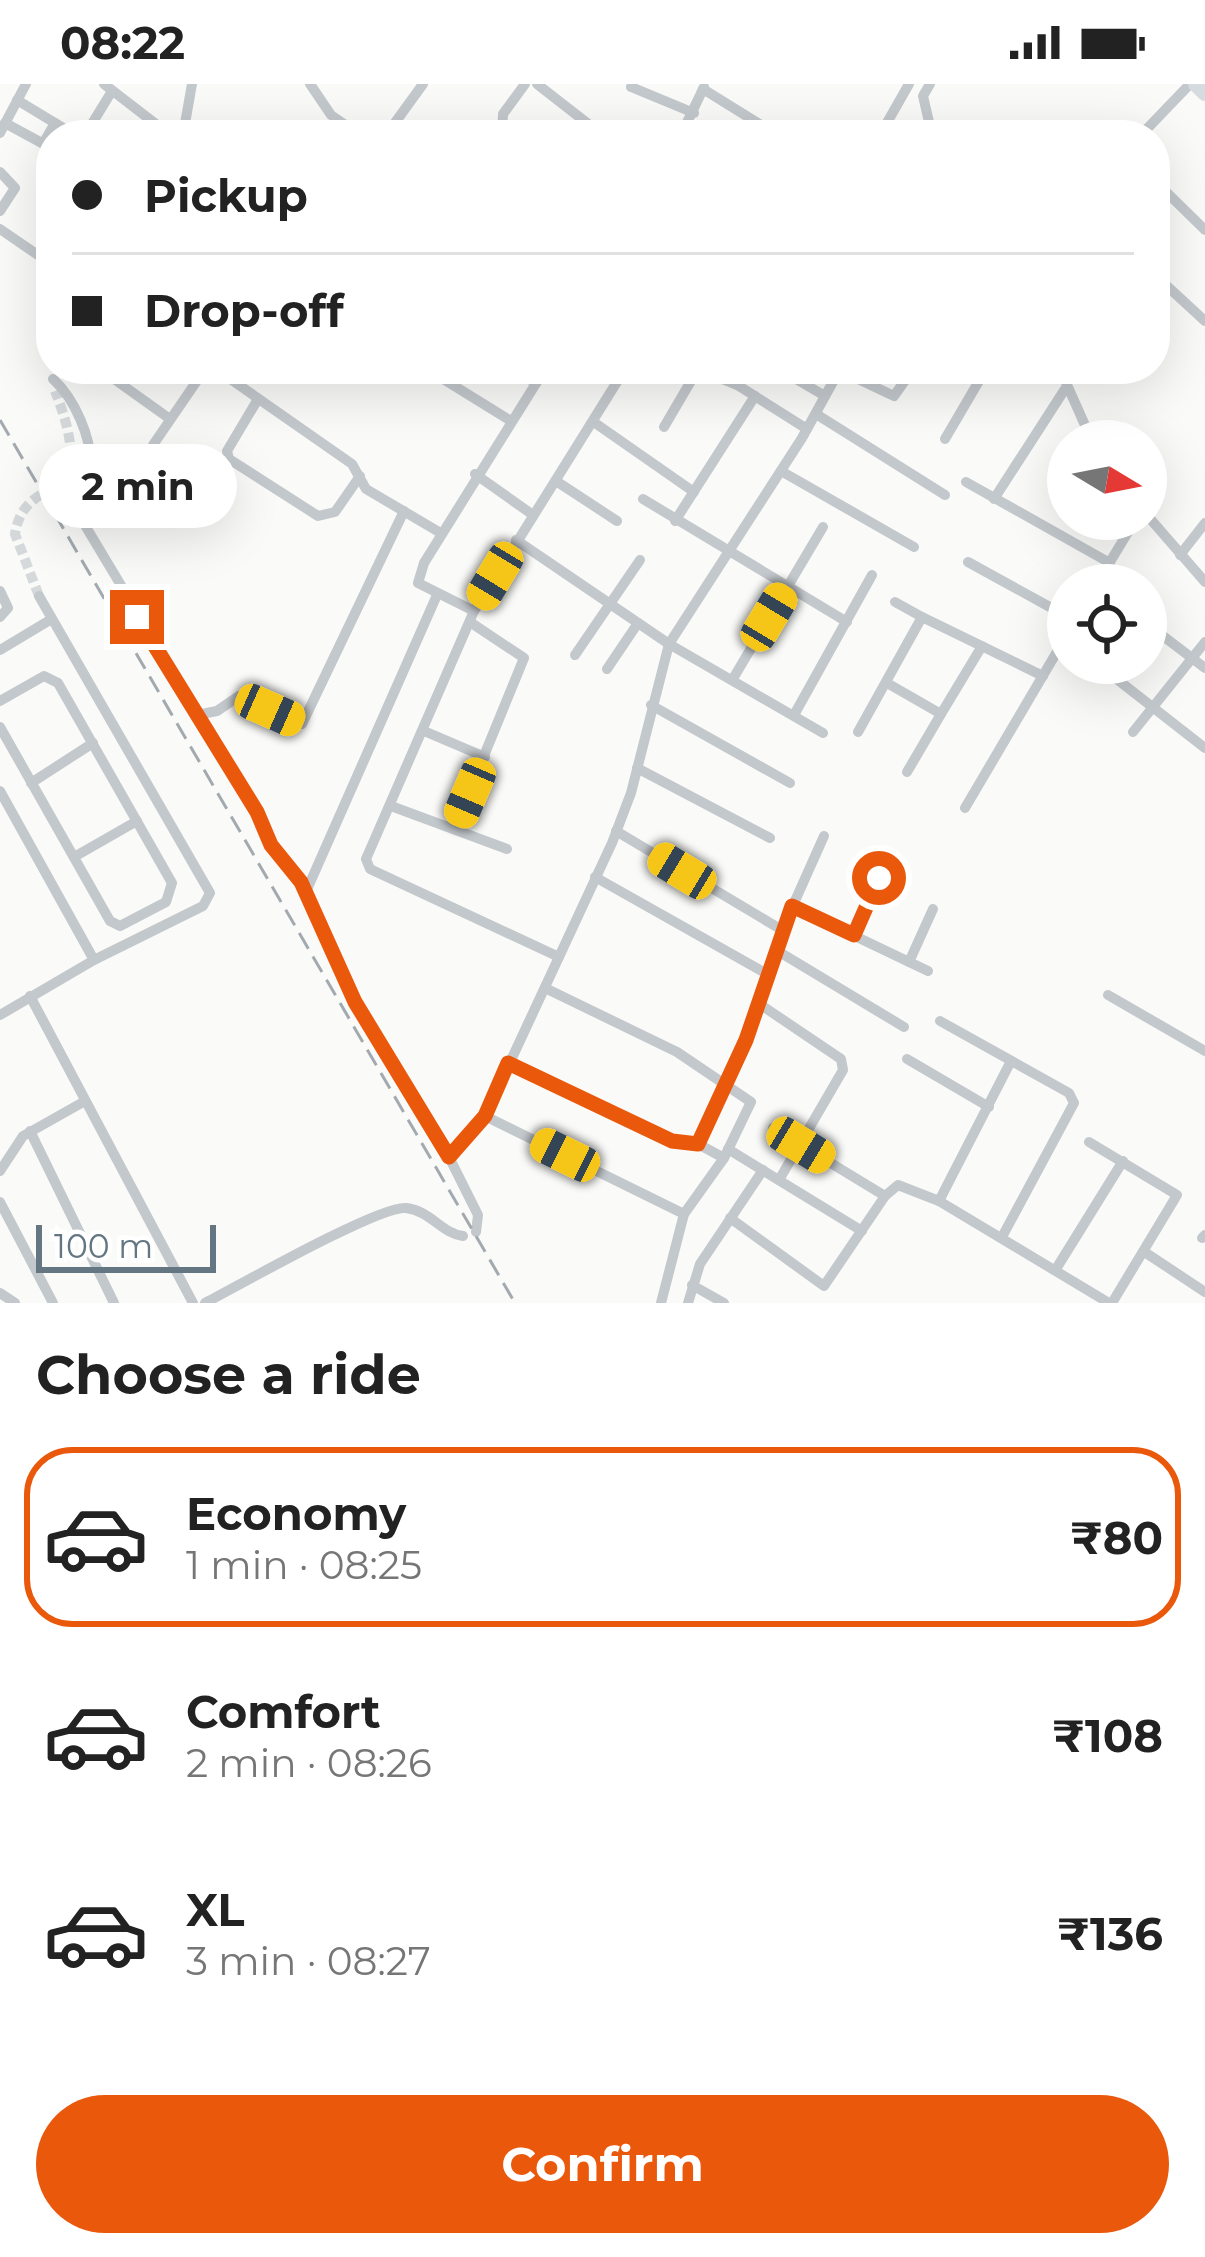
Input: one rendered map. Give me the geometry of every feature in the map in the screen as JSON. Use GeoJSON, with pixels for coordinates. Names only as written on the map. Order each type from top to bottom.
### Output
{"type":"FeatureCollection","features":[{"type":"Feature","properties":{"kind":"main road"},"geometry":{"type":"LineString","coordinates":[[1193,84],[1205,93]]}},
{"type":"Feature","properties":{"kind":"street"},"geometry":{"type":"LineString","coordinates":[[26,84],[2,128],[36,142]]}},
{"type":"Feature","properties":{"kind":"street"},"geometry":{"type":"LineString","coordinates":[[186,120],[192,84]]}},
{"type":"Feature","properties":{"kind":"street"},"geometry":{"type":"LineString","coordinates":[[310,84],[338,120]]}},
{"type":"Feature","properties":{"kind":"street"},"geometry":{"type":"LineString","coordinates":[[503,120],[525,84]]}},
{"type":"Feature","properties":{"kind":"street"},"geometry":{"type":"LineString","coordinates":[[537,84],[583,120]]}},
{"type":"Feature","properties":{"kind":"street"},"geometry":{"type":"LineString","coordinates":[[889,120],[911,84],[922,96],[928,120]]}},
{"type":"Feature","properties":{"kind":"street"},"geometry":{"type":"LineString","coordinates":[[922,96],[930,84]]}},
{"type":"Feature","properties":{"kind":"street"},"geometry":{"type":"LineString","coordinates":[[1156,120],[1193,84]]}},
{"type":"Feature","properties":{"kind":"street"},"geometry":{"type":"LineString","coordinates":[[398,120],[419,86]]}},
{"type":"Feature","properties":{"kind":"street"},"geometry":{"type":"LineString","coordinates":[[92,120],[108,87],[151,120]]}},
{"type":"Feature","properties":{"kind":"street"},"geometry":{"type":"LineString","coordinates":[[631,87],[694,113]]}},
{"type":"Feature","properties":{"kind":"street"},"geometry":{"type":"LineString","coordinates":[[690,120],[704,87],[754,120]]}},
{"type":"Feature","properties":{"kind":"street"},"geometry":{"type":"LineString","coordinates":[[10,106],[47,120]]}},
{"type":"Feature","properties":{"kind":"street"},"geometry":{"type":"LineString","coordinates":[[0,172],[15,188],[0,211]]}},
{"type":"Feature","properties":{"kind":"street"},"geometry":{"type":"LineString","coordinates":[[1170,196],[1205,230]]}},
{"type":"Feature","properties":{"kind":"street"},"geometry":{"type":"LineString","coordinates":[[0,229],[36,253]]}},
{"type":"Feature","properties":{"kind":"street"},"geometry":{"type":"LineString","coordinates":[[1170,289],[1205,321]]}},
{"type":"Feature","properties":{"kind":"street"},"geometry":{"type":"LineString","coordinates":[[58,384],[72,398],[90,459],[82,496],[86,527],[304,896],[355,1002],[449,1157],[478,1215],[469,1234],[449,1234],[430,1216],[394,1209],[205,1303]]}},
{"type":"Feature","properties":{"kind":"street"},"geometry":{"type":"LineString","coordinates":[[121,384],[170,419]]}},
{"type":"Feature","properties":{"kind":"street"},"geometry":{"type":"LineString","coordinates":[[153,445],[194,384]]}},
{"type":"Feature","properties":{"kind":"street"},"geometry":{"type":"LineString","coordinates":[[237,384],[352,464],[367,489],[439,532]]}},
{"type":"Feature","properties":{"kind":"street"},"geometry":{"type":"LineString","coordinates":[[451,384],[511,421]]}},
{"type":"Feature","properties":{"kind":"street"},"geometry":{"type":"LineString","coordinates":[[454,829],[524,658],[472,616],[418,583],[439,532],[535,384]]}},
{"type":"Feature","properties":{"kind":"street"},"geometry":{"type":"LineString","coordinates":[[559,956],[370,869],[368,851],[472,616],[617,384]]}},
{"type":"Feature","properties":{"kind":"street"},"geometry":{"type":"LineString","coordinates":[[664,428],[689,384]]}},
{"type":"Feature","properties":{"kind":"street"},"geometry":{"type":"LineString","coordinates":[[730,384],[807,429]]}},
{"type":"Feature","properties":{"kind":"street"},"geometry":{"type":"LineString","coordinates":[[804,384],[825,396]]}},
{"type":"Feature","properties":{"kind":"street"},"geometry":{"type":"LineString","coordinates":[[449,1157],[485,1116],[616,831],[669,644],[832,384]]}},
{"type":"Feature","properties":{"kind":"street"},"geometry":{"type":"LineString","coordinates":[[870,384],[894,396],[902,384]]}},
{"type":"Feature","properties":{"kind":"street"},"geometry":{"type":"LineString","coordinates":[[945,439],[973,384]]}},
{"type":"Feature","properties":{"kind":"street"},"geometry":{"type":"LineString","coordinates":[[1064,384],[1081,420]]}},
{"type":"Feature","properties":{"kind":"street"},"geometry":{"type":"LineString","coordinates":[[994,499],[1065,389]]}},
{"type":"Feature","properties":{"kind":"street"},"geometry":{"type":"LineString","coordinates":[[674,520],[755,396]]}},
{"type":"Feature","properties":{"kind":"street"},"geometry":{"type":"LineString","coordinates":[[258,399],[227,451],[229,459],[318,516],[334,512],[360,476]]}},
{"type":"Feature","properties":{"kind":"street"},"geometry":{"type":"LineString","coordinates":[[816,414],[945,495]]}},
{"type":"Feature","properties":{"kind":"street"},"geometry":{"type":"LineString","coordinates":[[596,423],[694,492]]}},
{"type":"Feature","properties":{"kind":"street"},"geometry":{"type":"LineString","coordinates":[[90,459],[169,516]]}},
{"type":"Feature","properties":{"kind":"street"},"geometry":{"type":"LineString","coordinates":[[781,471],[914,547]]}},
{"type":"Feature","properties":{"kind":"street"},"geometry":{"type":"LineString","coordinates":[[475,474],[533,515]]}},
{"type":"Feature","properties":{"kind":"street"},"geometry":{"type":"LineString","coordinates":[[556,481],[617,521]]}},
{"type":"Feature","properties":{"kind":"street"},"geometry":{"type":"LineString","coordinates":[[966,482],[1110,562],[1123,540]]}},
{"type":"Feature","properties":{"kind":"street"},"geometry":{"type":"LineString","coordinates":[[643,500],[847,622]]}},
{"type":"Feature","properties":{"kind":"street"},"geometry":{"type":"LineString","coordinates":[[197,715],[218,711],[239,695],[302,724],[404,511]]}},
{"type":"Feature","properties":{"kind":"street"},"geometry":{"type":"LineString","coordinates":[[1180,555],[1205,523]]}},
{"type":"Feature","properties":{"kind":"street"},"geometry":{"type":"LineString","coordinates":[[734,676],[823,527]]}},
{"type":"Feature","properties":{"kind":"street"},"geometry":{"type":"LineString","coordinates":[[1167,539],[1205,582]]}},
{"type":"Feature","properties":{"kind":"street"},"geometry":{"type":"LineString","coordinates":[[516,540],[669,644],[734,676],[823,733]]}},
{"type":"Feature","properties":{"kind":"street"},"geometry":{"type":"LineString","coordinates":[[575,655],[640,560]]}},
{"type":"Feature","properties":{"kind":"street"},"geometry":{"type":"LineString","coordinates":[[968,562],[1047,605]]}},
{"type":"Feature","properties":{"kind":"street"},"geometry":{"type":"LineString","coordinates":[[794,715],[872,575]]}},
{"type":"Feature","properties":{"kind":"street"},"geometry":{"type":"LineString","coordinates":[[0,591],[8,608],[0,616]]}},
{"type":"Feature","properties":{"kind":"street"},"geometry":{"type":"LineString","coordinates":[[304,896],[436,595]]}},
{"type":"Feature","properties":{"kind":"street"},"geometry":{"type":"LineString","coordinates":[[0,1015],[94,960],[203,907],[210,893],[39,596]]}},
{"type":"Feature","properties":{"kind":"street"},"geometry":{"type":"LineString","coordinates":[[896,602],[1043,676]]}},
{"type":"Feature","properties":{"kind":"street"},"geometry":{"type":"LineString","coordinates":[[858,732],[922,617]]}},
{"type":"Feature","properties":{"kind":"street"},"geometry":{"type":"LineString","coordinates":[[0,650],[50,620]]}},
{"type":"Feature","properties":{"kind":"street"},"geometry":{"type":"LineString","coordinates":[[607,670],[638,622]]}},
{"type":"Feature","properties":{"kind":"street"},"geometry":{"type":"LineString","coordinates":[[1167,639],[1205,668]]}},
{"type":"Feature","properties":{"kind":"street"},"geometry":{"type":"LineString","coordinates":[[1133,732],[1205,642]]}},
{"type":"Feature","properties":{"kind":"street"},"geometry":{"type":"LineString","coordinates":[[907,772],[982,646]]}},
{"type":"Feature","properties":{"kind":"street"},"geometry":{"type":"LineString","coordinates":[[965,808],[1047,669]]}},
{"type":"Feature","properties":{"kind":"street"},"geometry":{"type":"LineString","coordinates":[[0,701],[44,676],[53,677],[172,883],[166,902],[115,926],[0,728]]}},
{"type":"Feature","properties":{"kind":"street"},"geometry":{"type":"LineString","coordinates":[[887,682],[941,714]]}},
{"type":"Feature","properties":{"kind":"street"},"geometry":{"type":"LineString","coordinates":[[1126,684],[1205,748]]}},
{"type":"Feature","properties":{"kind":"street"},"geometry":{"type":"LineString","coordinates":[[651,705],[790,783]]}},
{"type":"Feature","properties":{"kind":"street"},"geometry":{"type":"LineString","coordinates":[[424,730],[485,757]]}},
{"type":"Feature","properties":{"kind":"street"},"geometry":{"type":"LineString","coordinates":[[32,783],[93,743]]}},
{"type":"Feature","properties":{"kind":"street"},"geometry":{"type":"LineString","coordinates":[[637,768],[770,838]]}},
{"type":"Feature","properties":{"kind":"street"},"geometry":{"type":"LineString","coordinates":[[0,790],[94,960]]}},
{"type":"Feature","properties":{"kind":"street"},"geometry":{"type":"LineString","coordinates":[[391,806],[507,849]]}},
{"type":"Feature","properties":{"kind":"street"},"geometry":{"type":"LineString","coordinates":[[74,857],[137,821]]}},
{"type":"Feature","properties":{"kind":"street"},"geometry":{"type":"LineString","coordinates":[[616,831],[782,930]]}},
{"type":"Feature","properties":{"kind":"street"},"geometry":{"type":"LineString","coordinates":[[698,1144],[824,836]]}},
{"type":"Feature","properties":{"kind":"street"},"geometry":{"type":"LineString","coordinates":[[595,877],[767,974]]}},
{"type":"Feature","properties":{"kind":"street"},"geometry":{"type":"LineString","coordinates":[[854,935],[879,878]]}},
{"type":"Feature","properties":{"kind":"street"},"geometry":{"type":"LineString","coordinates":[[792,906],[928,970]]}},
{"type":"Feature","properties":{"kind":"street"},"geometry":{"type":"LineString","coordinates":[[909,962],[933,909]]}},
{"type":"Feature","properties":{"kind":"street"},"geometry":{"type":"LineString","coordinates":[[776,950],[904,1028]]}},
{"type":"Feature","properties":{"kind":"street"},"geometry":{"type":"LineString","coordinates":[[545,988],[727,1081],[751,1102],[726,1153],[684,1214],[661,1303]]}},
{"type":"Feature","properties":{"kind":"street"},"geometry":{"type":"LineString","coordinates":[[1108,995],[1205,1051]]}},
{"type":"Feature","properties":{"kind":"street"},"geometry":{"type":"LineString","coordinates":[[30,996],[193,1303]]}},
{"type":"Feature","properties":{"kind":"street"},"geometry":{"type":"LineString","coordinates":[[758,1003],[841,1059],[843,1070],[779,1180]]}},
{"type":"Feature","properties":{"kind":"street"},"geometry":{"type":"LineString","coordinates":[[940,1021],[1069,1094],[1074,1103],[1002,1237]]}},
{"type":"Feature","properties":{"kind":"street"},"geometry":{"type":"LineString","coordinates":[[907,1059],[989,1107]]}},
{"type":"Feature","properties":{"kind":"street"},"geometry":{"type":"LineString","coordinates":[[939,1201],[1011,1060]]}},
{"type":"Feature","properties":{"kind":"street"},"geometry":{"type":"LineString","coordinates":[[508,1063],[672,1141],[698,1144],[763,1170],[862,1231]]}},
{"type":"Feature","properties":{"kind":"street"},"geometry":{"type":"LineString","coordinates":[[0,1171],[30,1131],[85,1101]]}},
{"type":"Feature","properties":{"kind":"street"},"geometry":{"type":"LineString","coordinates":[[485,1116],[684,1214]]}},
{"type":"Feature","properties":{"kind":"street"},"geometry":{"type":"LineString","coordinates":[[773,1129],[885,1196]]}},
{"type":"Feature","properties":{"kind":"street"},"geometry":{"type":"LineString","coordinates":[[30,1131],[114,1303]]}},
{"type":"Feature","properties":{"kind":"street"},"geometry":{"type":"LineString","coordinates":[[730,1218],[824,1286],[885,1196],[898,1185],[939,1201],[1111,1303],[1177,1196],[1089,1142]]}},
{"type":"Feature","properties":{"kind":"street"},"geometry":{"type":"LineString","coordinates":[[1057,1269],[1123,1162]]}},
{"type":"Feature","properties":{"kind":"street"},"geometry":{"type":"LineString","coordinates":[[688,1303],[692,1285],[763,1170]]}},
{"type":"Feature","properties":{"kind":"street"},"geometry":{"type":"LineString","coordinates":[[0,1202],[53,1303]]}},
{"type":"Feature","properties":{"kind":"street"},"geometry":{"type":"LineString","coordinates":[[1146,1253],[1205,1292]]}},
{"type":"Feature","properties":{"kind":"street"},"geometry":{"type":"LineString","coordinates":[[692,1285],[724,1303]]}},
{"type":"Feature","properties":{"kind":"street"},"geometry":{"type":"LineString","coordinates":[[0,1293],[15,1303]]}},
{"type":"Feature","properties":{"kind":"tunnel"},"geometry":{"type":"LineString","coordinates":[[39,596],[15,534],[32,501],[66,472],[70,456],[67,429],[55,391]]}},
{"type":"Feature","properties":{"kind":"railway"},"geometry":{"type":"LineString","coordinates":[[0,420],[515,1303]]}},
{"type":"Feature","properties":{"kind":"route"},"geometry":{"type":"LineString","coordinates":[[137,617],[257,812],[271,845],[301,882],[320,933],[355,1002],[449,1157],[485,1116],[508,1063],[672,1141],[698,1144],[746,1040],[792,906],[854,935],[879,878]]}}]}
